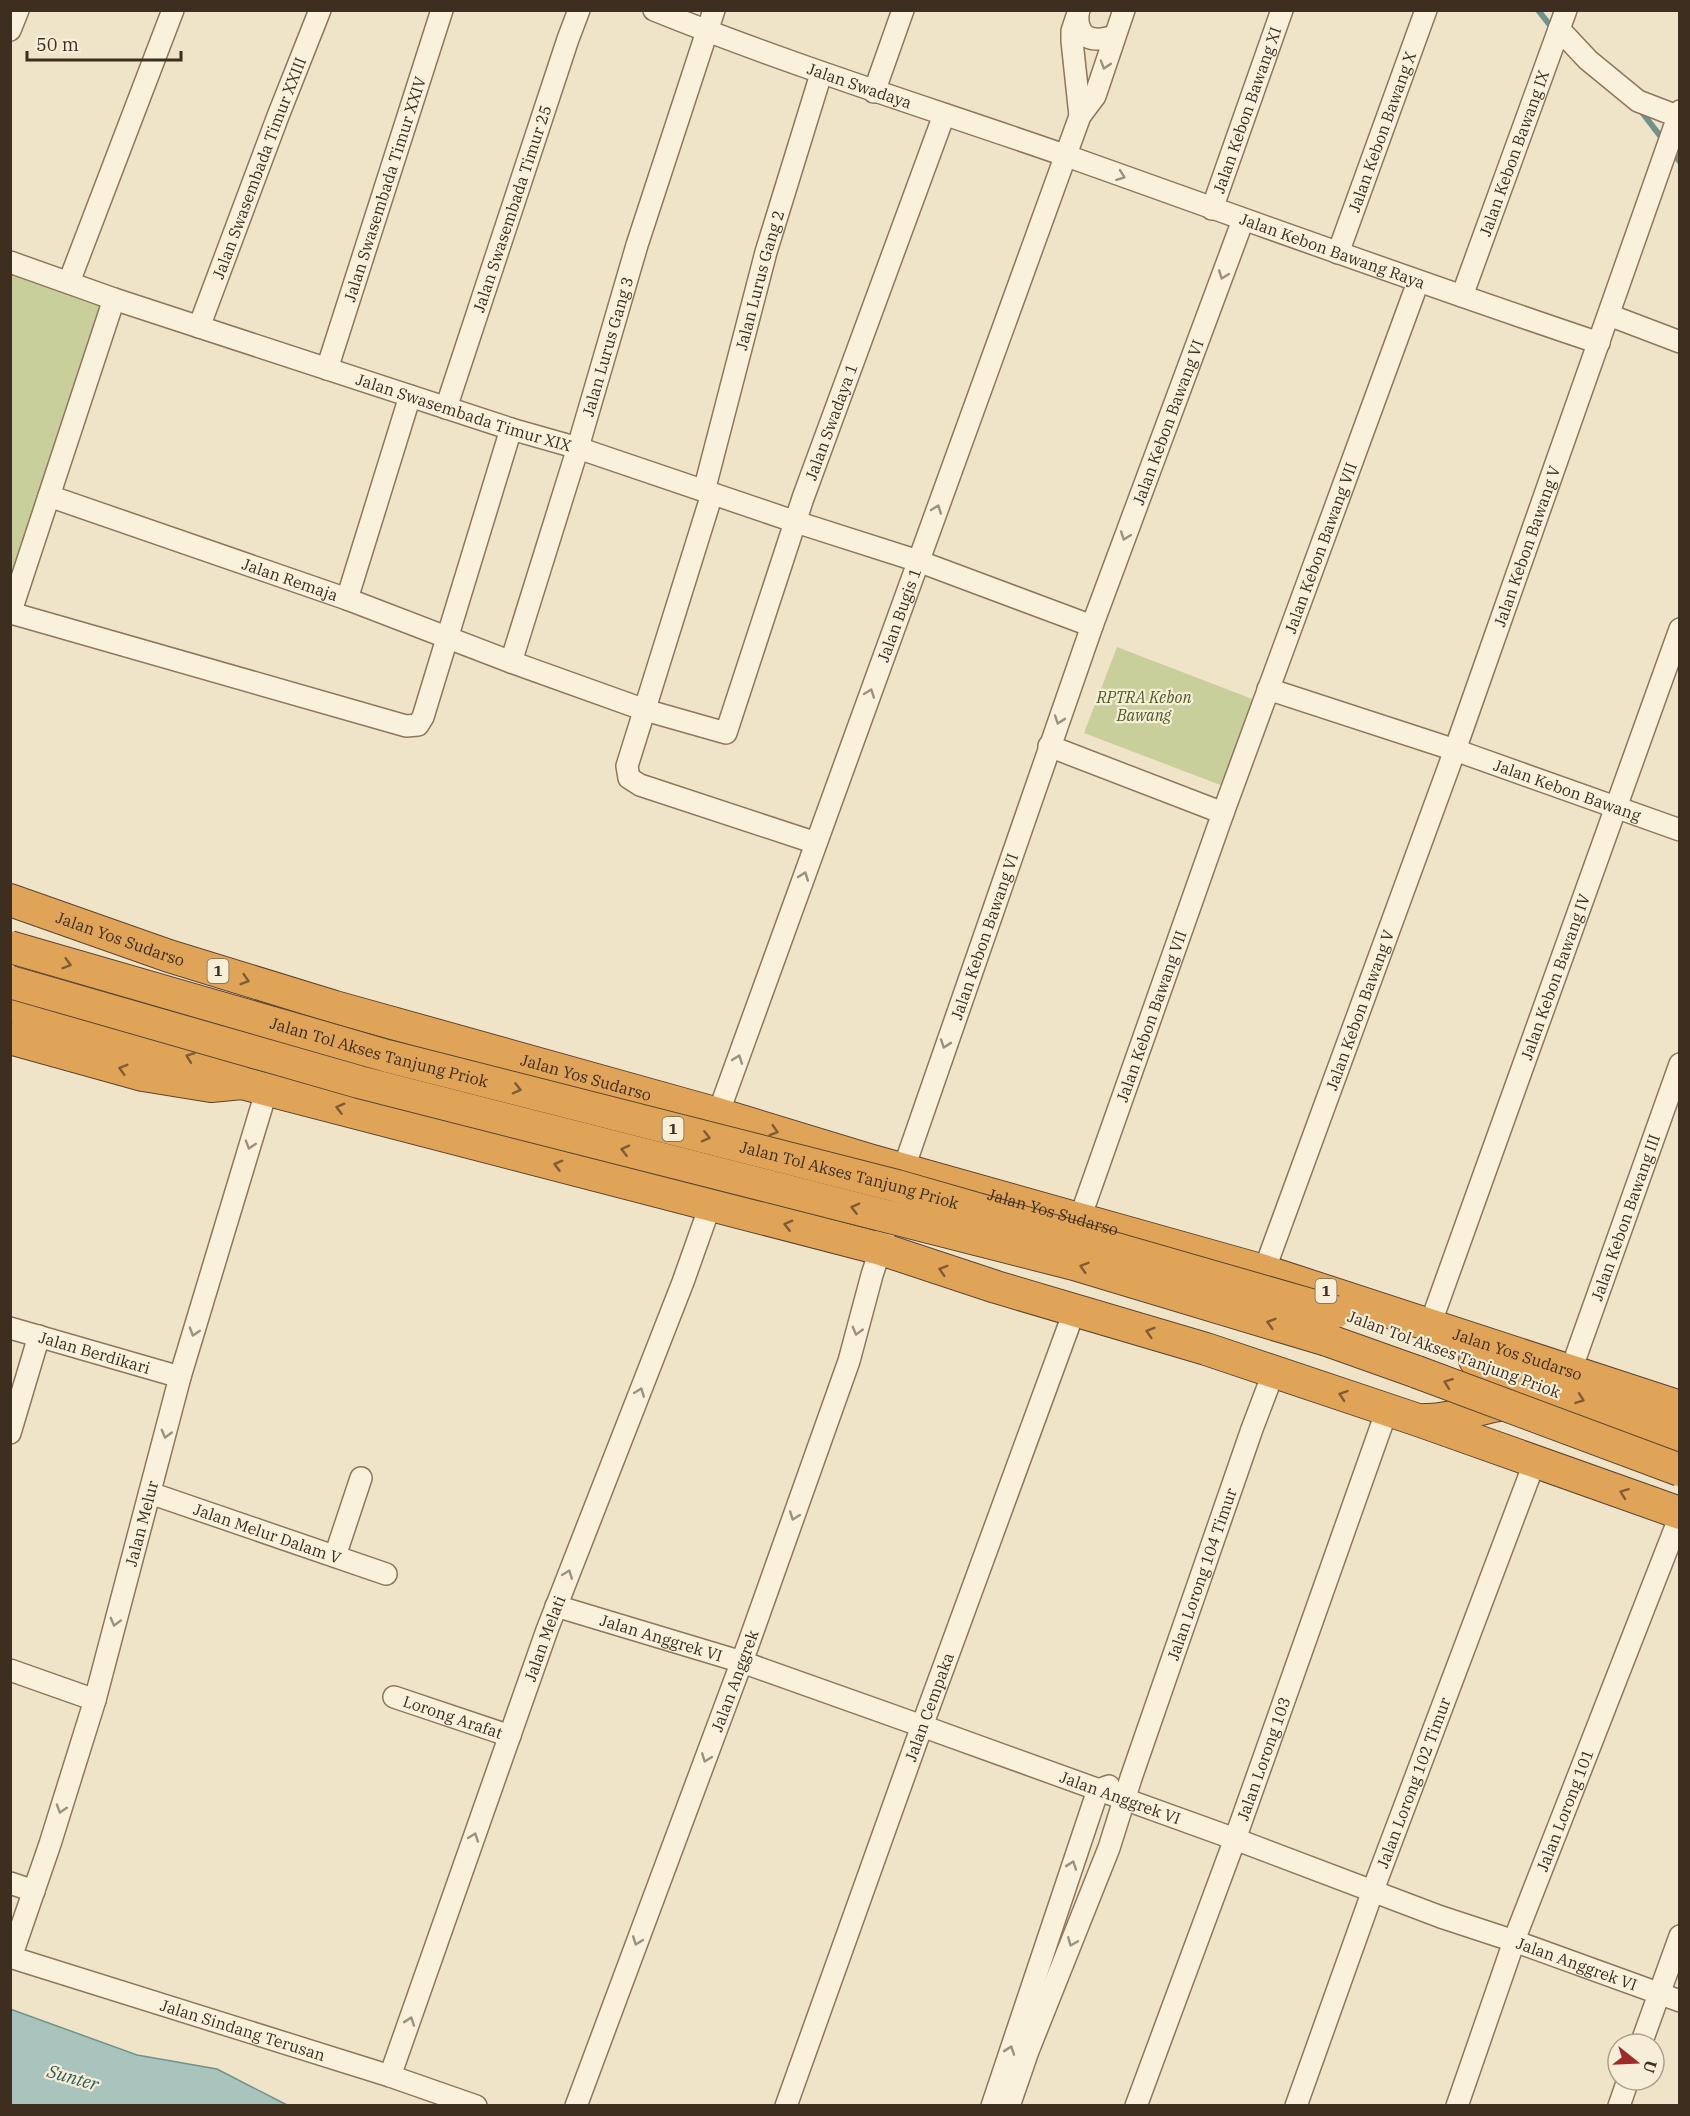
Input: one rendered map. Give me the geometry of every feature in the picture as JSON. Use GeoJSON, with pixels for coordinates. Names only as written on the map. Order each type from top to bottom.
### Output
{"type":"FeatureCollection","features":[{"type":"Feature","properties":{"kind":"highway","name":"Jalan Yos Sudarso"},"geometry":{"type":"LineString","coordinates":[[10,900],[179,959],[335,1007],[1264,1271],[1680,1407]]}},
{"type":"Feature","properties":{"kind":"highway","name":"Jalan Tol Akses Tanjung Priok"},"geometry":{"type":"LineString","coordinates":[[10,947],[387,1056],[897,1186],[1324,1309],[1427,1342],[1680,1436]]}},
{"type":"Feature","properties":{"kind":"highway","name":"Jalan Tol Akses Tanjung Priok"},"geometry":{"type":"LineString","coordinates":[[10,982],[359,1082],[1074,1264],[1327,1340],[1680,1470]]}},
{"type":"Feature","properties":{"kind":"highway"},"geometry":{"type":"LineString","coordinates":[[10,1005],[190,1056],[255,1086],[881,1250],[996,1287],[1075,1309],[1274,1371],[1418,1420],[1680,1515]]}},
{"type":"Feature","properties":{"kind":"highway"},"geometry":{"type":"LineString","coordinates":[[396,1123],[420,1114],[430,1105],[439,1088],[443,1069],[441,1056],[437,1044],[429,1033]]}},
{"type":"Feature","properties":{"kind":"highway"},"geometry":{"type":"LineString","coordinates":[[10,1038],[143,1075],[211,1086],[255,1086]]}},
{"type":"Feature","properties":{"kind":"highway"},"geometry":{"type":"LineString","coordinates":[[484,1145],[474,1116],[474,1100],[479,1086],[488,1073],[513,1056]]}},
{"type":"Feature","properties":{"kind":"highway"},"geometry":{"type":"LineString","coordinates":[[996,1287],[978,1268],[979,1241],[982,1231],[993,1216],[1021,1201]]}},
{"type":"Feature","properties":{"kind":"highway"},"geometry":{"type":"LineString","coordinates":[[1418,1420],[1434,1420],[1492,1406],[1514,1404],[1527,1406],[1680,1456]]}},
{"type":"Feature","properties":{"kind":"street"},"geometry":{"type":"LineString","coordinates":[[10,30],[18,10]]}},
{"type":"Feature","properties":{"kind":"street"},"geometry":{"type":"LineString","coordinates":[[69,282],[173,10]]}},
{"type":"Feature","properties":{"kind":"street","name":"Jalan Swasembada Timur XXIII"},"geometry":{"type":"LineString","coordinates":[[199,327],[320,10]]}},
{"type":"Feature","properties":{"kind":"street","name":"Jalan Swasembada Timur XXIV"},"geometry":{"type":"LineString","coordinates":[[327,369],[442,10]]}},
{"type":"Feature","properties":{"kind":"street","name":"Jalan Swasembada Timur 25"},"geometry":{"type":"LineString","coordinates":[[446,408],[579,10]]}},
{"type":"Feature","properties":{"kind":"street","name":"Jalan Swadaya"},"geometry":{"type":"LineString","coordinates":[[654,10],[821,74],[1066,156]]}},
{"type":"Feature","properties":{"kind":"street","name":"Jalan Lurus Gang 3"},"geometry":{"type":"LineString","coordinates":[[511,662],[578,448],[637,245],[714,10]]}},
{"type":"Feature","properties":{"kind":"street"},"geometry":{"type":"LineString","coordinates":[[874,92],[903,10]]}},
{"type":"Feature","properties":{"kind":"street","name":"Jalan Bugis 1"},"geometry":{"type":"LineString","coordinates":[[718,1114],[1080,116],[1095,96],[1124,10]]}},
{"type":"Feature","properties":{"kind":"street","name":"Jalan Kebon Bawang XI"},"geometry":{"type":"LineString","coordinates":[[1212,208],[1282,10]]}},
{"type":"Feature","properties":{"kind":"street","name":"Jalan Kebon Bawang X"},"geometry":{"type":"LineString","coordinates":[[1338,253],[1426,10]]}},
{"type":"Feature","properties":{"kind":"street"},"geometry":{"type":"LineString","coordinates":[[1078,12],[1077,21],[1086,36],[1094,40],[1102,40],[1114,36]]}},
{"type":"Feature","properties":{"kind":"street","name":"Jalan Bugis 1"},"geometry":{"type":"LineString","coordinates":[[1078,12],[1072,32],[1072,41],[1080,116]]}},
{"type":"Feature","properties":{"kind":"street"},"geometry":{"type":"LineString","coordinates":[[1561,23],[1588,60],[1638,101],[1677,117]]}},
{"type":"Feature","properties":{"kind":"street","name":"Jalan Kebon Bawang IX"},"geometry":{"type":"LineString","coordinates":[[1462,297],[1561,23]]}},
{"type":"Feature","properties":{"kind":"street","name":"Jalan Lurus Gang 2"},"geometry":{"type":"LineString","coordinates":[[816,843],[640,785],[629,778],[627,766],[708,493],[766,252],[821,74]]}},
{"type":"Feature","properties":{"kind":"street","name":"Jalan Swadaya 1"},"geometry":{"type":"LineString","coordinates":[[726,733],[803,498],[944,115]]}},
{"type":"Feature","properties":{"kind":"street","name":"Jalan Kebon Bawang V"},"geometry":{"type":"LineString","coordinates":[[1264,1271],[1455,750],[1677,117]]}},
{"type":"Feature","properties":{"kind":"street","name":"Jalan Kebon Bawang Raya"},"geometry":{"type":"LineString","coordinates":[[1066,156],[1418,282],[1599,343]]}},
{"type":"Feature","properties":{"kind":"street","name":"Jalan Kebon Bawang VI"},"geometry":{"type":"LineString","coordinates":[[881,1250],[902,1168],[1049,747],[1243,220]]}},
{"type":"Feature","properties":{"kind":"street","name":"Jalan Swasembada Timur XIX"},"geometry":{"type":"LineString","coordinates":[[10,262],[199,327],[511,429],[578,448],[918,561]]}},
{"type":"Feature","properties":{"kind":"street","name":"Jalan Kebon Bawang VII"},"geometry":{"type":"LineString","coordinates":[[1080,1218],[1223,813],[1418,282]]}},
{"type":"Feature","properties":{"kind":"street"},"geometry":{"type":"LineString","coordinates":[[114,299],[11,613],[412,727],[418,725],[423,717],[511,429]]}},
{"type":"Feature","properties":{"kind":"street"},"geometry":{"type":"LineString","coordinates":[[1609,315],[1680,342]]}},
{"type":"Feature","properties":{"kind":"street"},"geometry":{"type":"LineString","coordinates":[[347,599],[411,396]]}},
{"type":"Feature","properties":{"kind":"street","name":"Jalan Remaja"},"geometry":{"type":"LineString","coordinates":[[49,496],[347,599],[645,710],[726,733]]}},
{"type":"Feature","properties":{"kind":"street"},"geometry":{"type":"LineString","coordinates":[[918,561],[1092,626]]}},
{"type":"Feature","properties":{"kind":"street","name":"Jalan Kebon Bawang IV"},"geometry":{"type":"LineString","coordinates":[[1430,1324],[1614,807],[1680,629]]}},
{"type":"Feature","properties":{"kind":"street"},"geometry":{"type":"LineString","coordinates":[[1269,690],[1455,750]]}},
{"type":"Feature","properties":{"kind":"street"},"geometry":{"type":"LineString","coordinates":[[1049,747],[1223,813]]}},
{"type":"Feature","properties":{"kind":"street","name":"Jalan Kebon Bawang"},"geometry":{"type":"LineString","coordinates":[[1455,750],[1680,830]]}},
{"type":"Feature","properties":{"kind":"street","name":"Jalan Kebon Bawang III"},"geometry":{"type":"LineString","coordinates":[[1571,1370],[1680,1064]]}},
{"type":"Feature","properties":{"kind":"street","name":"Jalan Melur"},"geometry":{"type":"LineString","coordinates":[[11,1957],[95,1700],[255,1086]]}},
{"type":"Feature","properties":{"kind":"street","name":"Jalan Melati"},"geometry":{"type":"LineString","coordinates":[[390,2076],[556,1606],[683,1282],[710,1206]]}},
{"type":"Feature","properties":{"kind":"street","name":"Jalan Anggrek"},"geometry":{"type":"LineString","coordinates":[[576,2106],[742,1662],[849,1361],[881,1250]]}},
{"type":"Feature","properties":{"kind":"street","name":"Jalan Cempaka"},"geometry":{"type":"LineString","coordinates":[[786,2106],[1075,1309]]}},
{"type":"Feature","properties":{"kind":"street","name":"Jalan Berdikari"},"geometry":{"type":"LineString","coordinates":[[10,1328],[180,1377]]}},
{"type":"Feature","properties":{"kind":"street"},"geometry":{"type":"LineString","coordinates":[[10,1433],[39,1336]]}},
{"type":"Feature","properties":{"kind":"street","name":"Jalan Lorong 104 Timur"},"geometry":{"type":"LineString","coordinates":[[1009,2106],[1028,2051],[1109,1848],[1131,1778],[1274,1371]]}},
{"type":"Feature","properties":{"kind":"street","name":"Jalan Lorong 103"},"geometry":{"type":"LineString","coordinates":[[1136,2106],[1235,1839],[1387,1410]]}},
{"type":"Feature","properties":{"kind":"street","name":"Jalan Lorong 102 Timur"},"geometry":{"type":"LineString","coordinates":[[1296,2106],[1373,1892],[1535,1461]]}},
{"type":"Feature","properties":{"kind":"street"},"geometry":{"type":"LineString","coordinates":[[335,1556],[361,1479]]}},
{"type":"Feature","properties":{"kind":"street","name":"Jalan Melur Dalam V"},"geometry":{"type":"LineString","coordinates":[[150,1493],[386,1574]]}},
{"type":"Feature","properties":{"kind":"street","name":"Jalan Lorong 101"},"geometry":{"type":"LineString","coordinates":[[1457,2106],[1514,1941],[1680,1515]]}},
{"type":"Feature","properties":{"kind":"street","name":"Jalan Anggrek VI"},"geometry":{"type":"LineString","coordinates":[[556,1606],[742,1662],[1235,1839],[1373,1892],[1670,1997]]}},
{"type":"Feature","properties":{"kind":"street"},"geometry":{"type":"LineString","coordinates":[[10,1670],[95,1700]]}},
{"type":"Feature","properties":{"kind":"street","name":"Lorong Arafat"},"geometry":{"type":"LineString","coordinates":[[394,1697],[510,1737]]}},
{"type":"Feature","properties":{"kind":"street"},"geometry":{"type":"LineString","coordinates":[[992,2106],[1098,1790],[1131,1778]]}},
{"type":"Feature","properties":{"kind":"street"},"geometry":{"type":"LineString","coordinates":[[10,1883],[34,1891]]}},
{"type":"Feature","properties":{"kind":"street"},"geometry":{"type":"LineString","coordinates":[[1648,2032],[1670,1997],[1680,1936]]}},
{"type":"Feature","properties":{"kind":"street","name":"Jalan Sindang Terusan"},"geometry":{"type":"LineString","coordinates":[[11,1957],[390,2076],[476,2106]]}},
{"type":"Feature","properties":{"kind":"green space"},"geometry":{"type":"Polygon","coordinates":[[[11,274],[106,301],[11,601],[11,274]]]}},
{"type":"Feature","properties":{"kind":"green space","name":"RPTRA Kebon Bawang"},"geometry":{"type":"Polygon","coordinates":[[[1117,647],[1255,700],[1223,786],[1084,733],[1117,647]]]}},
{"type":"Feature","properties":{"kind":"water","name":"Sunter"},"geometry":{"type":"Polygon","coordinates":[[[10,2009],[137,2055],[217,2069],[287,2105],[11,2105],[10,2009]]]}},
{"type":"Feature","properties":{"kind":"waterway"},"geometry":{"type":"LineString","coordinates":[[1538,10],[1553,29]]}},
{"type":"Feature","properties":{"kind":"waterway"},"geometry":{"type":"LineString","coordinates":[[1641,111],[1664,141]]}},
{"type":"Feature","properties":{"kind":"waterway"},"geometry":{"type":"LineString","coordinates":[[1672,151],[1680,162]]}}]}
